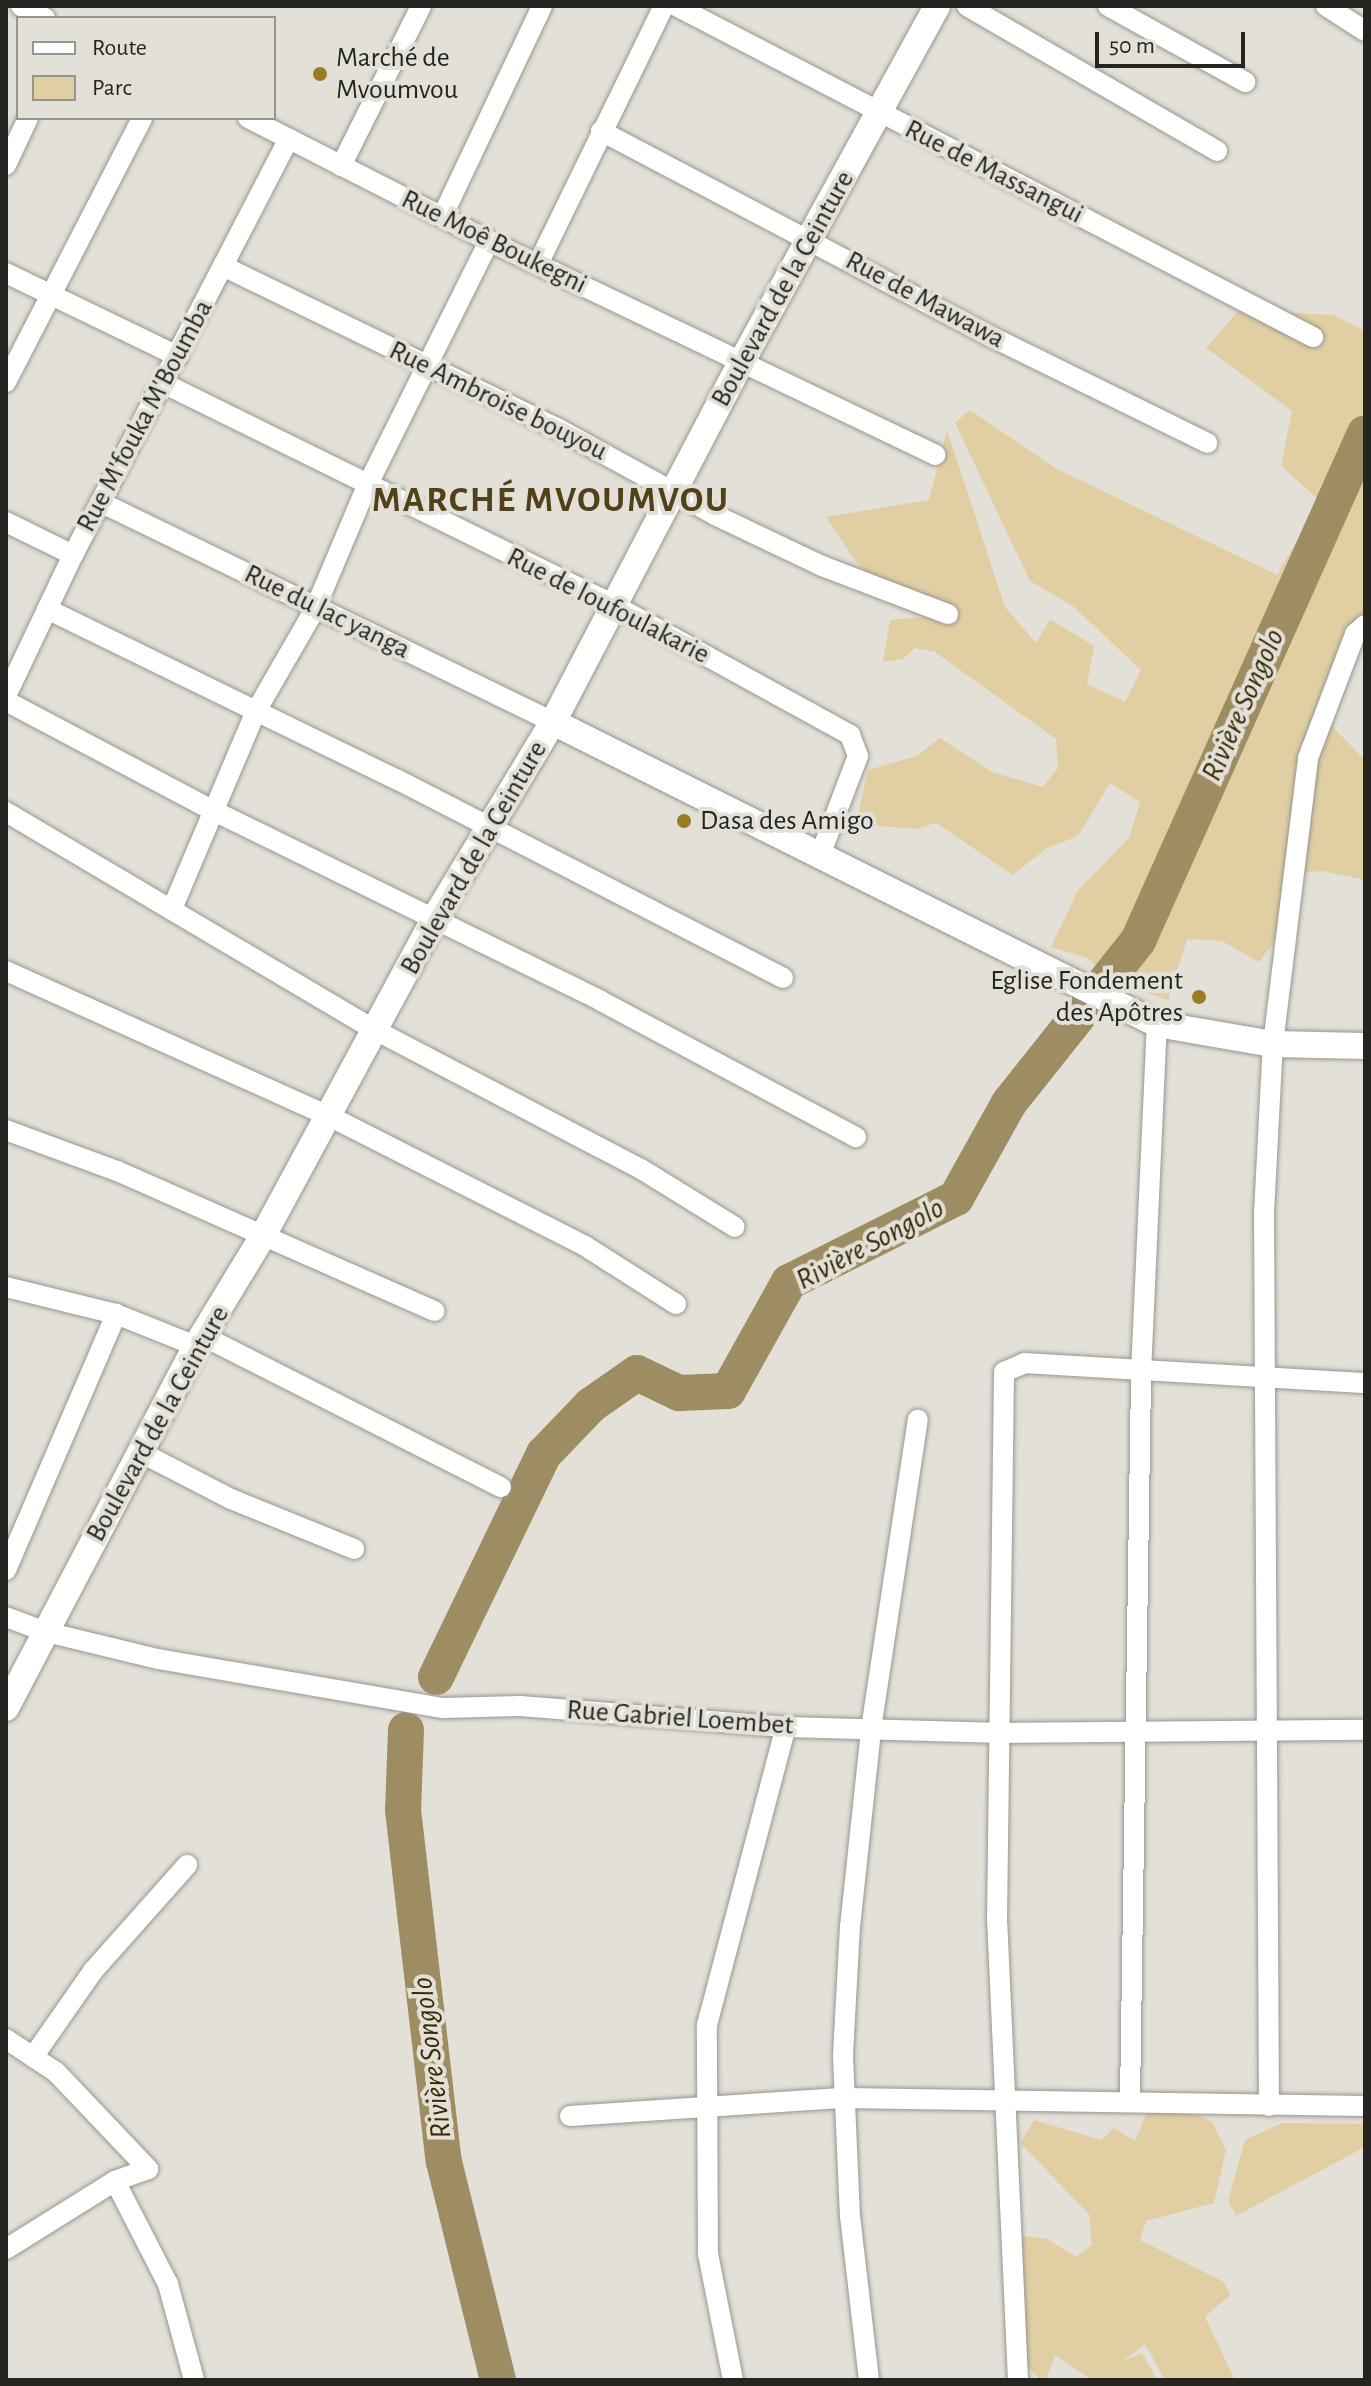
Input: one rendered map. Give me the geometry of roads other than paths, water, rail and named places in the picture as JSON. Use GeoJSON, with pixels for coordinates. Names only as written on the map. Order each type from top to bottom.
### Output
{"type":"FeatureCollection","features":[{"type":"Feature","properties":{"kind":"street"},"geometry":{"type":"LineString","coordinates":[[21,6],[41,16]]}},
{"type":"Feature","properties":{"kind":"street"},"geometry":{"type":"LineString","coordinates":[[341,166],[421,6]]}},
{"type":"Feature","properties":{"kind":"street"},"geometry":{"type":"LineString","coordinates":[[442,217],[542,6]]}},
{"type":"Feature","properties":{"kind":"street"},"geometry":{"type":"LineString","coordinates":[[538,264],[664,6]]}},
{"type":"Feature","properties":{"kind":"street","name":"Rue de Massangui"},"geometry":{"type":"LineString","coordinates":[[676,6],[1313,337]]}},
{"type":"Feature","properties":{"kind":"street","name":"Boulevard de la Ceinture"},"geometry":{"type":"LineString","coordinates":[[6,1708],[200,1341],[264,1234],[434,919],[553,722],[612,604],[742,361],[812,240],[937,6]]}},
{"type":"Feature","properties":{"kind":"street"},"geometry":{"type":"LineString","coordinates":[[967,6],[1217,151]]}},
{"type":"Feature","properties":{"kind":"street"},"geometry":{"type":"LineString","coordinates":[[1108,6],[1245,82]]}},
{"type":"Feature","properties":{"kind":"street"},"geometry":{"type":"LineString","coordinates":[[1326,6],[1365,31]]}},
{"type":"Feature","properties":{"kind":"street"},"geometry":{"type":"LineString","coordinates":[[6,165],[27,120]]}},
{"type":"Feature","properties":{"kind":"street"},"geometry":{"type":"LineString","coordinates":[[6,382],[141,120]]}},
{"type":"Feature","properties":{"kind":"street","name":"Rue Moê Boukegni"},"geometry":{"type":"LineString","coordinates":[[252,120],[489,241],[935,455]]}},
{"type":"Feature","properties":{"kind":"street","name":"Rue de Mawawa"},"geometry":{"type":"LineString","coordinates":[[601,131],[992,337],[1207,443]]}},
{"type":"Feature","properties":{"kind":"street","name":"Rue M'fouka M'Boumba"},"geometry":{"type":"LineString","coordinates":[[6,699],[73,555],[289,139]]}},
{"type":"Feature","properties":{"kind":"street"},"geometry":{"type":"LineString","coordinates":[[172,909],[256,711],[315,609],[367,486],[489,241]]}},
{"type":"Feature","properties":{"kind":"street","name":"Rue Ambroise bouyou"},"geometry":{"type":"LineString","coordinates":[[223,266],[675,489],[822,566],[948,614]]}},
{"type":"Feature","properties":{"kind":"street"},"geometry":{"type":"LineString","coordinates":[[6,273],[178,356]]}},
{"type":"Feature","properties":{"kind":"street","name":"Rue de loufoulakarie"},"geometry":{"type":"LineString","coordinates":[[163,383],[612,604],[850,735],[858,756],[821,853]]}},
{"type":"Feature","properties":{"kind":"street","name":"Rue du lac yanga"},"geometry":{"type":"LineString","coordinates":[[100,502],[553,722]]}},
{"type":"Feature","properties":{"kind":"street"},"geometry":{"type":"LineString","coordinates":[[6,522],[73,555]]}},
{"type":"Feature","properties":{"kind":"street"},"geometry":{"type":"LineString","coordinates":[[47,609],[488,827],[783,978]]}},
{"type":"Feature","properties":{"kind":"street"},"geometry":{"type":"LineString","coordinates":[[1269,2106],[1269,1378],[1264,1213],[1273,1044],[1308,758],[1355,634],[1365,625]]}},
{"type":"Feature","properties":{"kind":"street"},"geometry":{"type":"LineString","coordinates":[[6,699],[214,811],[434,919],[856,1137]]}},
{"type":"Feature","properties":{"kind":"street"},"geometry":{"type":"LineString","coordinates":[[553,722],[821,853],[1157,1024],[1273,1044],[1365,1046]]}},
{"type":"Feature","properties":{"kind":"street"},"geometry":{"type":"LineString","coordinates":[[6,812],[375,1030],[641,1169],[735,1227]]}},
{"type":"Feature","properties":{"kind":"street"},"geometry":{"type":"LineString","coordinates":[[6,971],[329,1116],[585,1246],[676,1304]]}},
{"type":"Feature","properties":{"kind":"street"},"geometry":{"type":"LineString","coordinates":[[1130,2101],[1141,1373],[1157,1024]]}},
{"type":"Feature","properties":{"kind":"street"},"geometry":{"type":"LineString","coordinates":[[6,1130],[264,1234],[435,1311]]}},
{"type":"Feature","properties":{"kind":"street"},"geometry":{"type":"LineString","coordinates":[[6,1287],[116,1314],[200,1341],[501,1487]]}},
{"type":"Feature","properties":{"kind":"street"},"geometry":{"type":"LineString","coordinates":[[6,1570],[116,1314]]}},
{"type":"Feature","properties":{"kind":"street"},"geometry":{"type":"LineString","coordinates":[[1018,2380],[1002,2097],[997,1922],[1003,1733],[1004,1372],[1025,1363],[1141,1373],[1365,1383]]}},
{"type":"Feature","properties":{"kind":"street"},"geometry":{"type":"LineString","coordinates":[[869,2380],[850,2217],[844,2098],[850,1927],[871,1729],[918,1420]]}},
{"type":"Feature","properties":{"kind":"street"},"geometry":{"type":"LineString","coordinates":[[140,1452],[231,1499],[354,1549]]}},
{"type":"Feature","properties":{"kind":"street","name":"Rue Gabriel Loembet"},"geometry":{"type":"LineString","coordinates":[[6,1617],[46,1632],[158,1659],[403,1703],[520,1706],[786,1727],[1003,1733],[1365,1730]]}},
{"type":"Feature","properties":{"kind":"street"},"geometry":{"type":"LineString","coordinates":[[733,2380],[708,2254],[707,2025],[717,1976],[786,1727]]}},
{"type":"Feature","properties":{"kind":"street"},"geometry":{"type":"LineString","coordinates":[[33,2057],[93,1971],[187,1865]]}},
{"type":"Feature","properties":{"kind":"street"},"geometry":{"type":"LineString","coordinates":[[6,2039],[56,2072],[148,2169],[115,2181],[6,2249]]}},
{"type":"Feature","properties":{"kind":"street"},"geometry":{"type":"LineString","coordinates":[[570,2116],[844,2098],[1002,2097],[1365,2106]]}},
{"type":"Feature","properties":{"kind":"street"},"geometry":{"type":"LineString","coordinates":[[115,2181],[168,2284],[194,2380]]}},
{"type":"Feature","properties":{"kind":"waterway","name":"Rivière Songolo"},"geometry":{"type":"LineString","coordinates":[[436,1677],[544,1454],[591,1405],[637,1373],[679,1393],[728,1391],[789,1282],[956,1198],[1009,1103],[1138,941],[1365,433]]}},
{"type":"Feature","properties":{"kind":"waterway","name":"Rivière Songolo"},"geometry":{"type":"LineString","coordinates":[[406,1730],[403,1810],[444,2162],[498,2380]]}},
{"type":"Feature","properties":{"kind":"place","name":"Marché de Mvoumvou"},"geometry":{"type":"Point","coordinates":[320,74]}},
{"type":"Feature","properties":{"kind":"place","name":"Dasa des Amigo"},"geometry":{"type":"Point","coordinates":[684,821]}},
{"type":"Feature","properties":{"kind":"place","name":"Eglise Fondement des Apôtres"},"geometry":{"type":"Point","coordinates":[1199,997]}},
{"type":"Feature","properties":{"kind":"district","name":"MARCHÉ MVOUMVOU"},"geometry":{"type":"Point","coordinates":[551,501]}}]}
